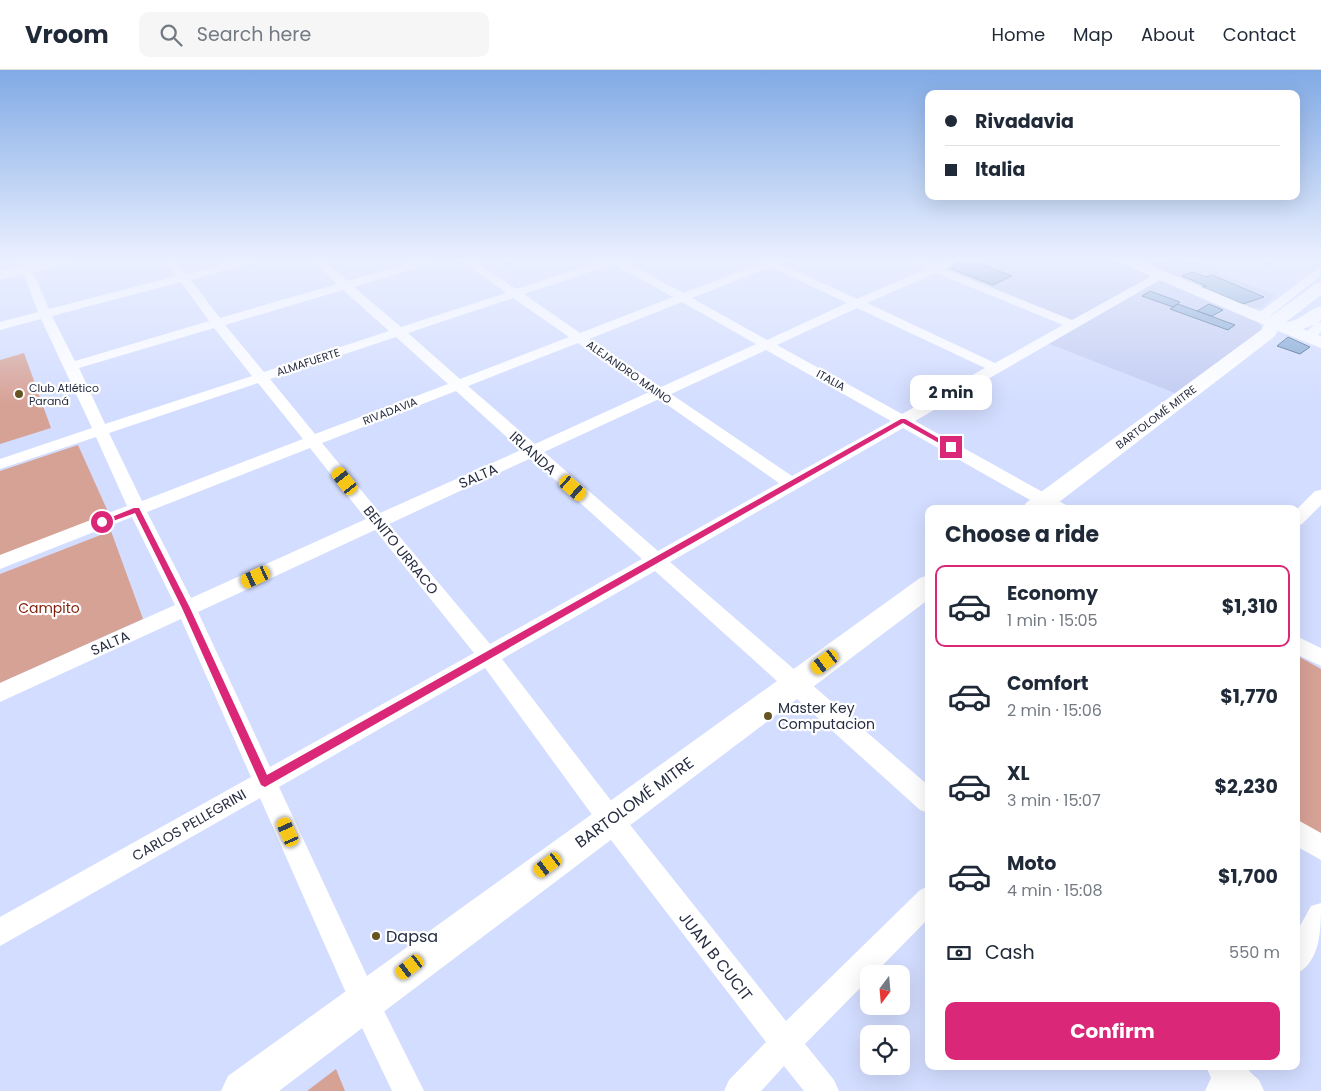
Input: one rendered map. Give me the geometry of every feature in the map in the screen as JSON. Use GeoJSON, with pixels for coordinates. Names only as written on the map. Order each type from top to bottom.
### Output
{"type":"FeatureCollection","features":[{"type":"Feature","properties":{"kind":"main road"},"geometry":{"type":"LineString","coordinates":[[1239,308],[1275,323],[1317,335]]}},
{"type":"Feature","properties":{"kind":"main road","name":"BARTOLOMÉ MITRE"},"geometry":{"type":"LineString","coordinates":[[1048,505],[1268,333],[1275,323],[1295,308]]}},
{"type":"Feature","properties":{"kind":"main road"},"geometry":{"type":"LineString","coordinates":[[1275,323],[1311,320],[1321,311]]}},
{"type":"Feature","properties":{"kind":"main road","name":"BARTOLOMÉ MITRE"},"geometry":{"type":"LineString","coordinates":[[243,1091],[925,588]]}},
{"type":"Feature","properties":{"kind":"street"},"geometry":{"type":"LineString","coordinates":[[42,308],[71,366],[136,509],[186,608],[364,1001],[408,1091]]}},
{"type":"Feature","properties":{"kind":"street"},"geometry":{"type":"LineString","coordinates":[[0,326],[72,308]]}},
{"type":"Feature","properties":{"kind":"street","name":"BENITO URRACO"},"geometry":{"type":"LineString","coordinates":[[205,308],[488,656],[610,819]]}},
{"type":"Feature","properties":{"kind":"street"},"geometry":{"type":"LineString","coordinates":[[71,366],[269,308]]}},
{"type":"Feature","properties":{"kind":"street","name":"IRLANDA"},"geometry":{"type":"LineString","coordinates":[[371,308],[795,684]]}},
{"type":"Feature","properties":{"kind":"street","name":"ALMAFUERTE"},"geometry":{"type":"LineString","coordinates":[[0,464],[471,308]]}},
{"type":"Feature","properties":{"kind":"street","name":"ALEJANDRO MAINO"},"geometry":{"type":"LineString","coordinates":[[536,308],[792,484]]}},
{"type":"Feature","properties":{"kind":"street","name":"RIVADAVIA"},"geometry":{"type":"LineString","coordinates":[[0,562],[657,308]]}},
{"type":"Feature","properties":{"kind":"street","name":"ITALIA"},"geometry":{"type":"LineString","coordinates":[[700,308],[903,420],[1045,505]]}},
{"type":"Feature","properties":{"kind":"street","name":"SALTA"},"geometry":{"type":"LineString","coordinates":[[0,693],[848,308]]}},
{"type":"Feature","properties":{"kind":"street"},"geometry":{"type":"LineString","coordinates":[[864,308],[996,368]]}},
{"type":"Feature","properties":{"kind":"street"},"geometry":{"type":"LineString","coordinates":[[1030,308],[1072,325]]}},
{"type":"Feature","properties":{"kind":"street","name":"CARLOS PELLEGRINI"},"geometry":{"type":"LineString","coordinates":[[0,932],[1103,308]]}},
{"type":"Feature","properties":{"kind":"street"},"geometry":{"type":"LineString","coordinates":[[1275,323],[1289,308]]}},
{"type":"Feature","properties":{"kind":"street"},"geometry":{"type":"LineString","coordinates":[[1300,516],[1321,495]]}},
{"type":"Feature","properties":{"kind":"street"},"geometry":{"type":"LineString","coordinates":[[1300,646],[1321,658]]}},
{"type":"Feature","properties":{"kind":"street"},"geometry":{"type":"LineString","coordinates":[[795,684],[925,798]]}},
{"type":"Feature","properties":{"kind":"street","name":"JUAN B CUCIT"},"geometry":{"type":"LineString","coordinates":[[610,819],[784,1044],[823,1091]]}},
{"type":"Feature","properties":{"kind":"street"},"geometry":{"type":"LineString","coordinates":[[1300,834],[1321,848]]}},
{"type":"Feature","properties":{"kind":"street"},"geometry":{"type":"LineString","coordinates":[[740,1091],[784,1044],[925,903]]}},
{"type":"Feature","properties":{"kind":"street"},"geometry":{"type":"LineString","coordinates":[[1300,953],[1321,916]]}},
{"type":"Feature","properties":{"kind":"shaded area"},"geometry":{"type":"Polygon","coordinates":[[[1036,308],[1228,308],[1257,320],[1263,330],[1175,393],[1047,343],[1079,325],[1036,308]]]}},
{"type":"Feature","properties":{"kind":"green space","name":"Club Atlético Paraná"},"geometry":{"type":"Polygon","coordinates":[[[24,353],[51,428],[0,444],[0,360],[24,353]]]}},
{"type":"Feature","properties":{"kind":"green space"},"geometry":{"type":"Polygon","coordinates":[[[78,445],[109,514],[0,556],[0,471],[78,445]]]}},
{"type":"Feature","properties":{"kind":"green space","name":"Campito"},"geometry":{"type":"Polygon","coordinates":[[[111,531],[143,619],[0,683],[0,574],[111,531]]]}},
{"type":"Feature","properties":{"kind":"green space"},"geometry":{"type":"Polygon","coordinates":[[[1300,657],[1321,669],[1321,836],[1300,823],[1300,657]]]}},
{"type":"Feature","properties":{"kind":"green space"},"geometry":{"type":"Polygon","coordinates":[[[336,1069],[345,1091],[307,1091],[336,1069]]]}},
{"type":"Feature","properties":{"kind":"building"},"geometry":{"type":"Polygon","coordinates":[[[1188,308],[1235,325],[1228,330],[1170,309],[1188,308]]]}},
{"type":"Feature","properties":{"kind":"building"},"geometry":{"type":"Polygon","coordinates":[[[1203,308],[1218,308],[1223,310],[1212,316],[1197,311],[1203,308]]]}},
{"type":"Feature","properties":{"kind":"building"},"geometry":{"type":"Polygon","coordinates":[[[1288,337],[1310,347],[1300,354],[1277,346],[1288,337]]]}},
{"type":"Feature","properties":{"kind":"place","name":"Club Atlético Paraná"},"geometry":{"type":"Point","coordinates":[19,394]}},
{"type":"Feature","properties":{"kind":"place","name":"Master Key Computacion"},"geometry":{"type":"Point","coordinates":[768,716]}},
{"type":"Feature","properties":{"kind":"place","name":"Dapsa"},"geometry":{"type":"Point","coordinates":[376,936]}},
{"type":"Feature","properties":{"kind":"route"},"geometry":{"type":"LineString","coordinates":[[102,522],[136,509],[186,608],[265,782],[903,420],[951,447]]}}]}
